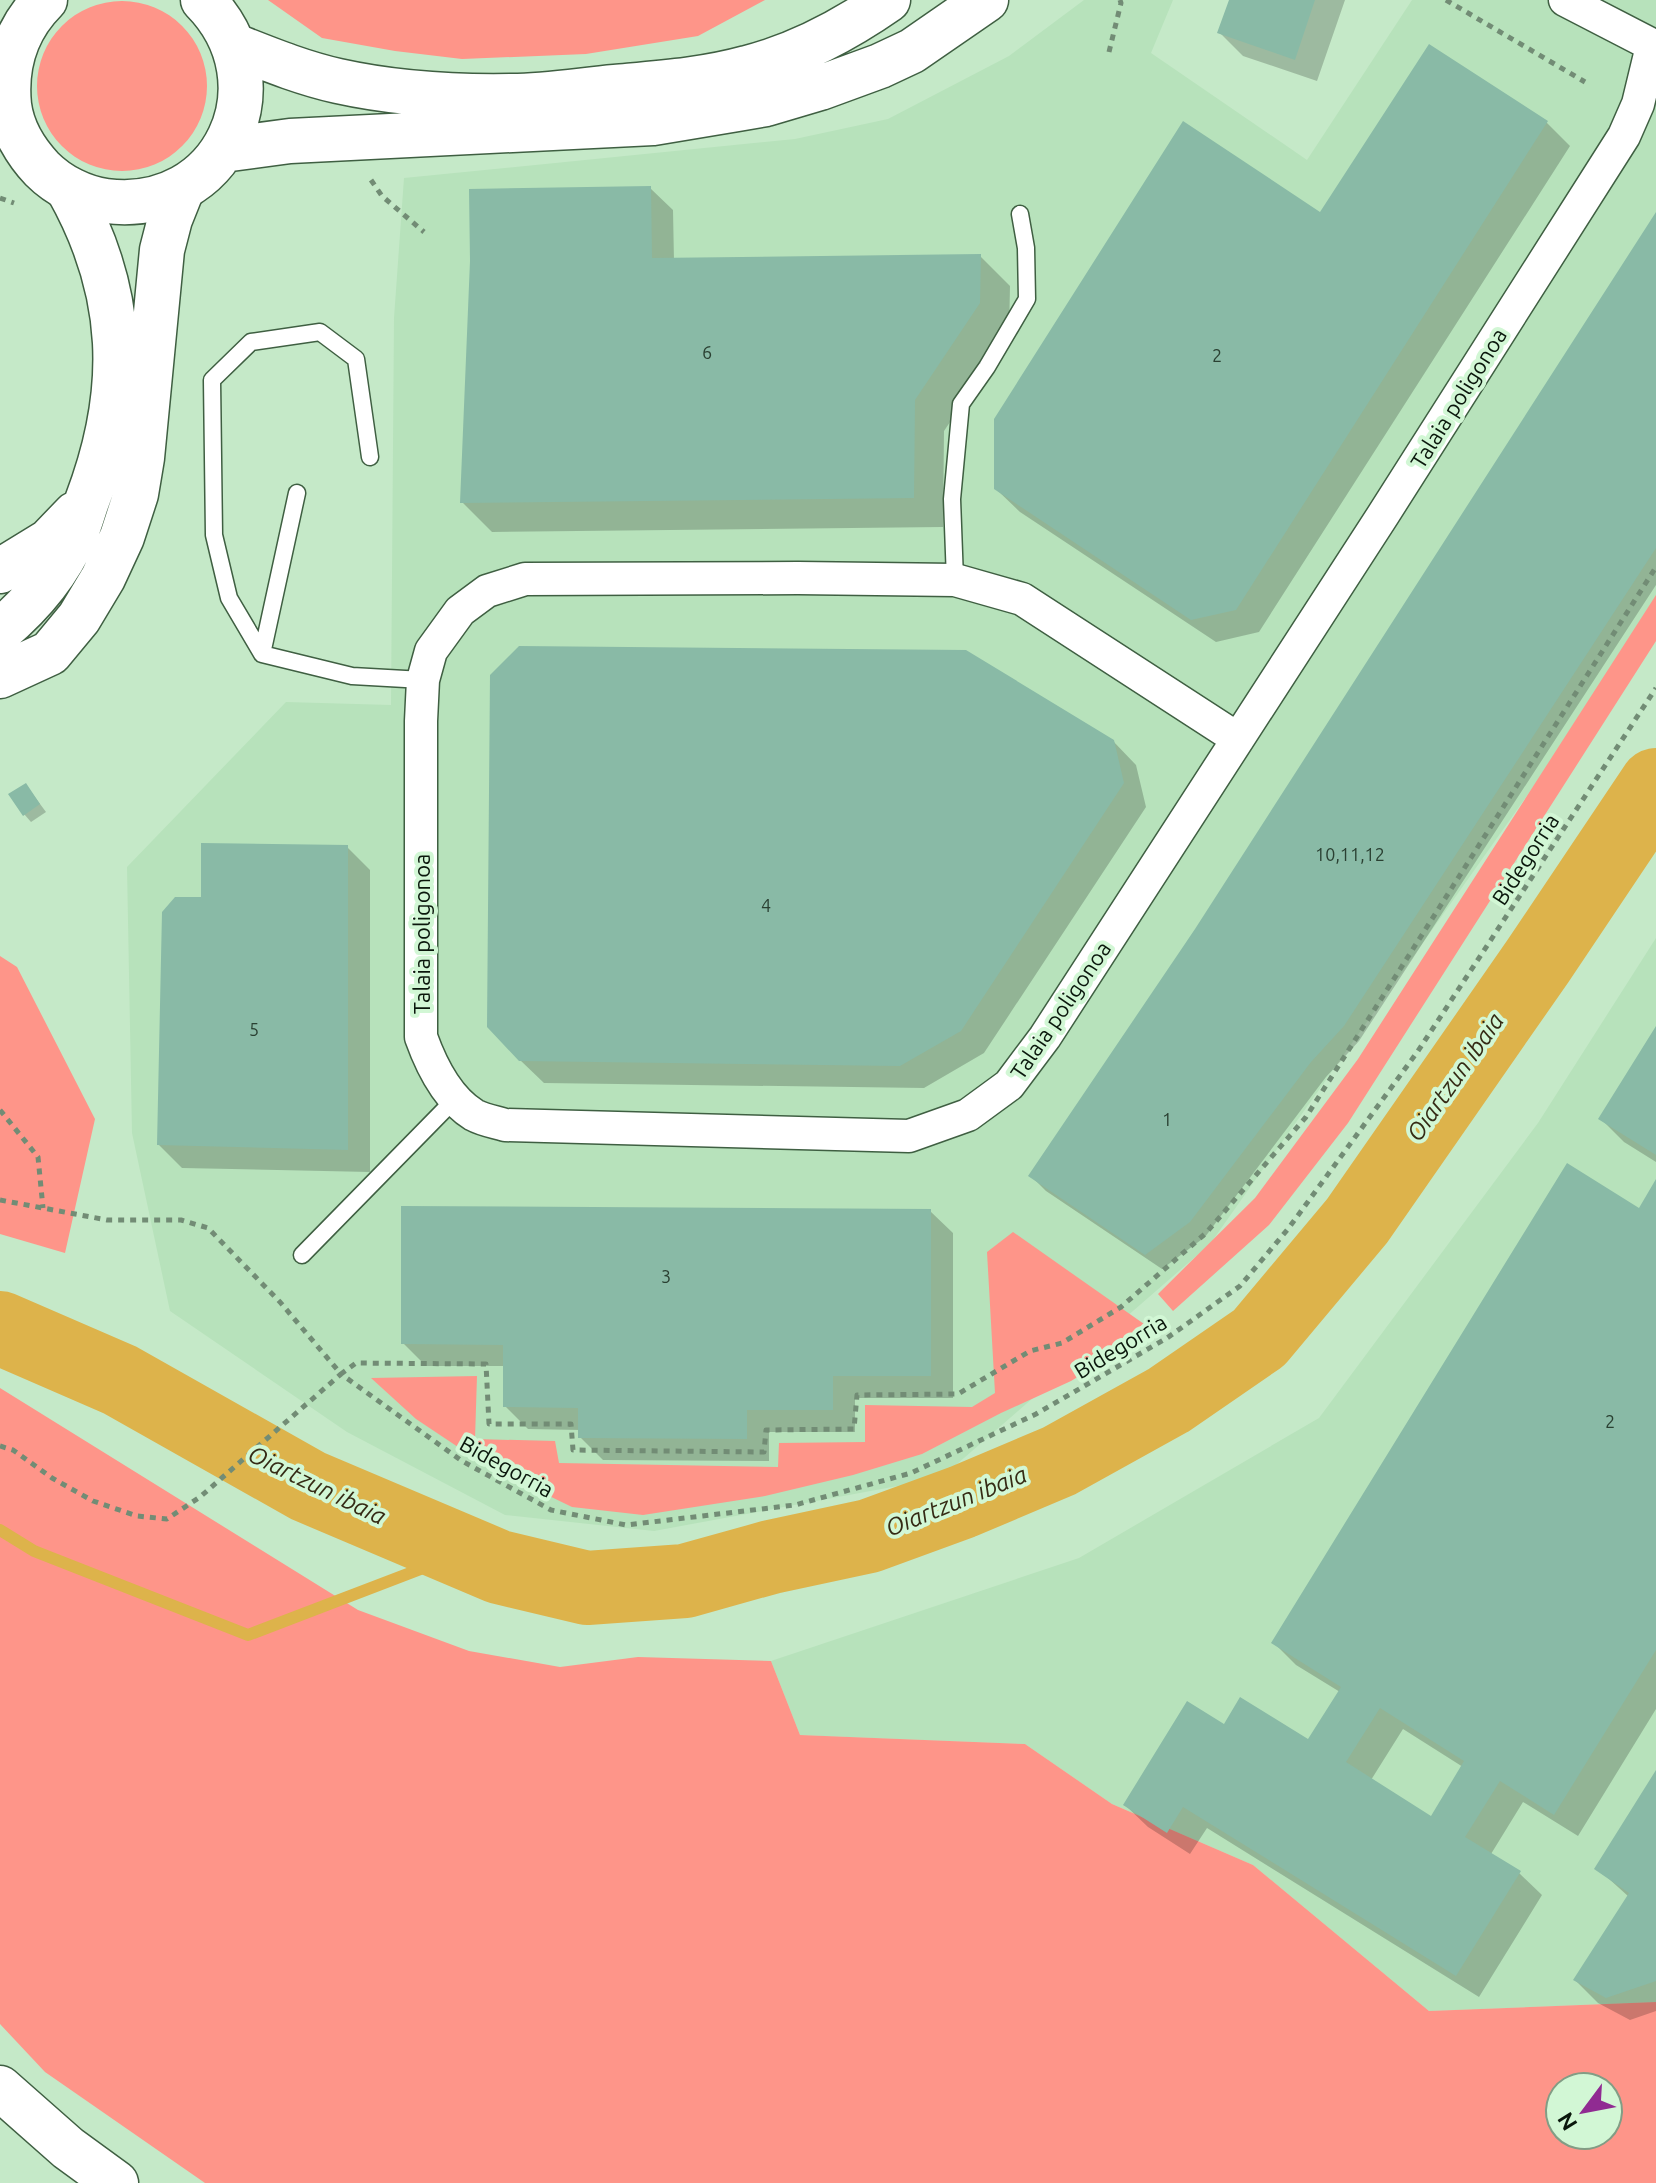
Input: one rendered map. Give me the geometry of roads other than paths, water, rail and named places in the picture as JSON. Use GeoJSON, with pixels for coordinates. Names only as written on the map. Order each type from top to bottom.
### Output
{"type":"FeatureCollection","features":[{"type":"Feature","properties":{"kind":"main road"},"geometry":{"type":"LineString","coordinates":[[0,631],[43,589],[76,534],[109,434],[114,397],[113,316],[94,243],[83,215],[58,182],[31,157],[18,135],[10,110],[5,62],[19,34],[45,0]]}},
{"type":"Feature","properties":{"kind":"main road"},"geometry":{"type":"LineString","coordinates":[[0,167],[58,182],[96,200],[125,204],[155,200],[182,189],[205,172],[223,150],[235,126],[241,100],[241,73],[235,46],[215,12],[203,0]]}},
{"type":"Feature","properties":{"kind":"main road"},"geometry":{"type":"LineString","coordinates":[[235,46],[337,81],[406,92],[514,96],[683,80],[746,69],[826,38],[888,0]]}},
{"type":"Feature","properties":{"kind":"main road"},"geometry":{"type":"LineString","coordinates":[[223,150],[290,141],[653,123],[766,104],[820,88],[912,51],[986,0]]}},
{"type":"Feature","properties":{"kind":"main road"},"geometry":{"type":"LineString","coordinates":[[0,702],[50,653],[79,618],[103,578],[122,537],[136,494],[142,458],[162,250],[182,189]]}},
{"type":"Feature","properties":{"kind":"main road"},"geometry":{"type":"LineString","coordinates":[[0,571],[49,541],[86,504]]}},
{"type":"Feature","properties":{"kind":"main road"},"geometry":{"type":"LineString","coordinates":[[0,676],[50,653]]}},
{"type":"Feature","properties":{"kind":"main road"},"geometry":{"type":"LineString","coordinates":[[0,686],[50,653]]}},
{"type":"Feature","properties":{"kind":"main road"},"geometry":{"type":"LineString","coordinates":[[0,2088],[68,2148],[116,2183]]}},
{"type":"Feature","properties":{"kind":"street"},"geometry":{"type":"LineString","coordinates":[[1565,0],[1600,8],[1654,46]]}},
{"type":"Feature","properties":{"kind":"street","name":"Talaia poligonoa"},"geometry":{"type":"LineString","coordinates":[[1238,739],[1022,599],[955,580],[525,579],[487,591],[460,611],[431,651],[423,680],[421,1037],[442,1082],[456,1098],[475,1115],[505,1125],[909,1136],[968,1115],[1009,1085],[1045,1037],[1238,739],[1383,515],[1624,136],[1638,104],[1654,46]]}},
{"type":"Feature","properties":{"kind":"lane"},"geometry":{"type":"LineString","coordinates":[[955,580],[952,499],[961,404],[1027,299],[1026,248],[1020,214]]}},
{"type":"Feature","properties":{"kind":"lane"},"geometry":{"type":"LineString","coordinates":[[370,457],[356,359],[320,332],[251,342],[212,380],[214,535],[229,598],[262,654],[352,676],[423,680]]}},
{"type":"Feature","properties":{"kind":"lane"},"geometry":{"type":"LineString","coordinates":[[262,654],[297,493]]}},
{"type":"Feature","properties":{"kind":"lane"},"geometry":{"type":"LineString","coordinates":[[302,1255],[456,1098]]}},
{"type":"Feature","properties":{"kind":"waterway","name":"Oiartzun ibaia"},"geometry":{"type":"LineString","coordinates":[[0,1328],[120,1380],[308,1486],[499,1567],[587,1588],[685,1581],[771,1557],[869,1536],[962,1502],[1059,1461],[1169,1400],[1259,1338],[1357,1221],[1656,785]]}},
{"type":"Feature","properties":{"kind":"waterway"},"geometry":{"type":"LineString","coordinates":[[0,1530],[34,1551],[248,1635],[465,1552]]}}]}
